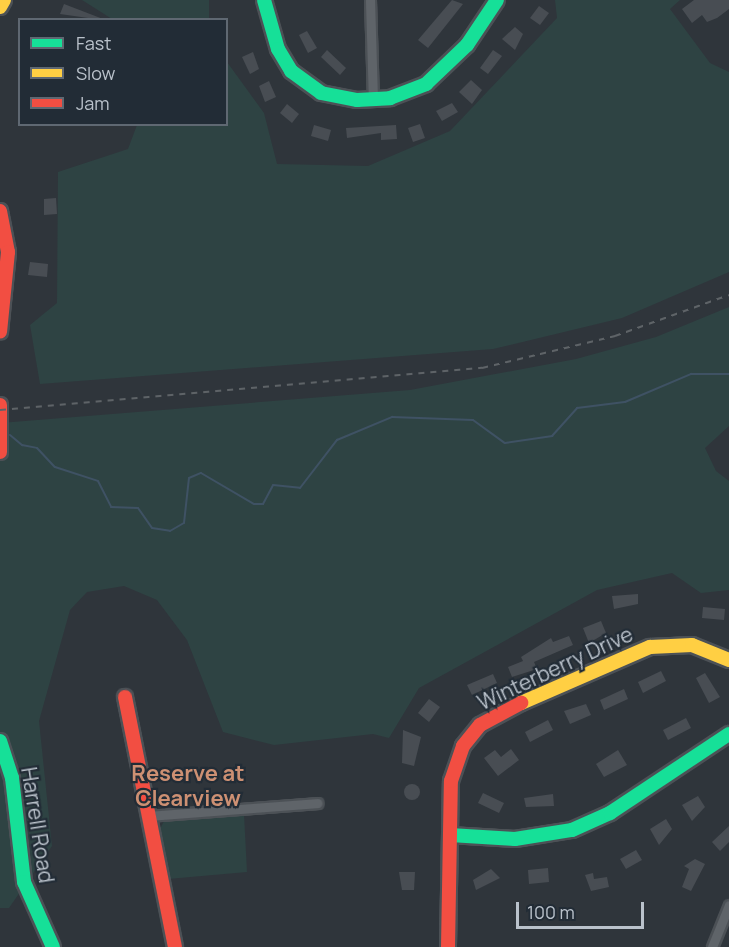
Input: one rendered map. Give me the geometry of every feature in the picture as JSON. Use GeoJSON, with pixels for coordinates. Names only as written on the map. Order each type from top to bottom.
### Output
{"type":"FeatureCollection","features":[{"type":"Feature","properties":{"kind":"street"},"geometry":{"type":"LineString","coordinates":[[0,7],[4,0]]}},
{"type":"Feature","properties":{"kind":"street"},"geometry":{"type":"LineString","coordinates":[[264,0],[278,49],[300,80],[328,96],[373,100],[405,93],[441,73],[467,45],[496,0]]}},
{"type":"Feature","properties":{"kind":"street"},"geometry":{"type":"LineString","coordinates":[[370,0],[373,100]]}},
{"type":"Feature","properties":{"kind":"street"},"geometry":{"type":"LineString","coordinates":[[0,333],[8,252],[1,219]]}},
{"type":"Feature","properties":{"kind":"street"},"geometry":{"type":"LineString","coordinates":[[0,405],[1,449]]}},
{"type":"Feature","properties":{"kind":"street","name":"Winterberry Drive"},"geometry":{"type":"LineString","coordinates":[[448,947],[451,781],[457,758],[471,735],[491,717],[650,648],[692,645],[729,660]]}},
{"type":"Feature","properties":{"kind":"street"},"geometry":{"type":"LineString","coordinates":[[125,697],[175,947]]}},
{"type":"Feature","properties":{"kind":"street"},"geometry":{"type":"LineString","coordinates":[[450,835],[515,839],[572,830],[610,813],[729,734]]}},
{"type":"Feature","properties":{"kind":"street","name":"Harrell Road"},"geometry":{"type":"LineString","coordinates":[[0,741],[15,799],[24,882],[53,947]]}},
{"type":"Feature","properties":{"kind":"street"},"geometry":{"type":"LineString","coordinates":[[149,816],[318,803]]}},
{"type":"Feature","properties":{"kind":"street"},"geometry":{"type":"LineString","coordinates":[[712,947],[729,905]]}},
{"type":"Feature","properties":{"kind":"green space"},"geometry":{"type":"Polygon","coordinates":[[[82,0],[209,0],[209,18],[110,18],[82,0]]]}},
{"type":"Feature","properties":{"kind":"green space"},"geometry":{"type":"Polygon","coordinates":[[[555,0],[680,0],[670,9],[710,63],[729,72],[729,272],[622,318],[493,349],[40,384],[30,325],[57,303],[58,172],[128,149],[137,126],[228,126],[228,63],[264,113],[277,164],[368,166],[450,131],[557,18],[555,0]]]}},
{"type":"Feature","properties":{"kind":"green space"},"geometry":{"type":"Polygon","coordinates":[[[729,307],[729,426],[705,448],[716,471],[729,481],[729,590],[701,593],[672,573],[597,590],[419,688],[389,738],[373,734],[274,745],[223,732],[187,640],[157,600],[124,586],[87,592],[70,610],[39,721],[52,846],[9,908],[0,908],[0,423],[410,390],[576,359],[656,337],[729,307]]]}},
{"type":"Feature","properties":{"kind":"green space"},"geometry":{"type":"Polygon","coordinates":[[[244,814],[247,872],[168,879],[160,829],[164,821],[244,814]]]}},
{"type":"Feature","properties":{"kind":"building"},"geometry":{"type":"Polygon","coordinates":[[[452,0],[463,4],[428,48],[418,40],[452,0]]]}},
{"type":"Feature","properties":{"kind":"building"},"geometry":{"type":"Polygon","coordinates":[[[694,0],[729,0],[729,9],[707,22],[702,15],[692,23],[682,9],[694,0]]]}},
{"type":"Feature","properties":{"kind":"building"},"geometry":{"type":"Polygon","coordinates":[[[64,4],[100,18],[88,18],[60,14],[64,4]]]}},
{"type":"Feature","properties":{"kind":"building"},"geometry":{"type":"Polygon","coordinates":[[[539,6],[549,13],[540,25],[530,18],[539,6]]]}},
{"type":"Feature","properties":{"kind":"building"},"geometry":{"type":"Polygon","coordinates":[[[515,27],[523,34],[515,50],[502,39],[515,27]]]}},
{"type":"Feature","properties":{"kind":"building"},"geometry":{"type":"Polygon","coordinates":[[[307,31],[317,48],[308,53],[299,35],[307,31]]]}},
{"type":"Feature","properties":{"kind":"building"},"geometry":{"type":"Polygon","coordinates":[[[327,50],[346,68],[340,75],[321,57],[327,50]]]}},
{"type":"Feature","properties":{"kind":"building"},"geometry":{"type":"Polygon","coordinates":[[[493,50],[502,56],[488,74],[480,68],[493,50]]]}},
{"type":"Feature","properties":{"kind":"building"},"geometry":{"type":"Polygon","coordinates":[[[253,52],[259,69],[250,74],[242,57],[253,52]]]}},
{"type":"Feature","properties":{"kind":"building"},"geometry":{"type":"Polygon","coordinates":[[[471,80],[482,90],[472,104],[459,92],[471,80]]]}},
{"type":"Feature","properties":{"kind":"building"},"geometry":{"type":"Polygon","coordinates":[[[269,81],[276,97],[265,102],[259,86],[269,81]]]}},
{"type":"Feature","properties":{"kind":"building"},"geometry":{"type":"Polygon","coordinates":[[[452,103],[458,112],[442,121],[436,111],[452,103]]]}},
{"type":"Feature","properties":{"kind":"building"},"geometry":{"type":"Polygon","coordinates":[[[287,104],[299,114],[292,123],[280,113],[287,104]]]}},
{"type":"Feature","properties":{"kind":"building"},"geometry":{"type":"Polygon","coordinates":[[[420,124],[425,138],[413,142],[408,128],[420,124]]]}},
{"type":"Feature","properties":{"kind":"building"},"geometry":{"type":"Polygon","coordinates":[[[314,125],[331,130],[328,141],[311,136],[314,125]]]}},
{"type":"Feature","properties":{"kind":"building"},"geometry":{"type":"Polygon","coordinates":[[[396,125],[397,139],[381,140],[381,133],[347,138],[346,128],[396,125]]]}},
{"type":"Feature","properties":{"kind":"building"},"geometry":{"type":"Polygon","coordinates":[[[56,198],[57,214],[44,215],[44,199],[56,198]]]}},
{"type":"Feature","properties":{"kind":"building"},"geometry":{"type":"Polygon","coordinates":[[[30,262],[48,264],[47,277],[28,275],[30,262]]]}},
{"type":"Feature","properties":{"kind":"building"},"geometry":{"type":"Polygon","coordinates":[[[638,594],[638,604],[614,609],[612,596],[638,594]]]}},
{"type":"Feature","properties":{"kind":"building"},"geometry":{"type":"Polygon","coordinates":[[[703,607],[725,609],[724,620],[702,618],[703,607]]]}},
{"type":"Feature","properties":{"kind":"building"},"geometry":{"type":"Polygon","coordinates":[[[601,621],[606,633],[589,643],[583,628],[601,621]]]}},
{"type":"Feature","properties":{"kind":"building"},"geometry":{"type":"Polygon","coordinates":[[[569,636],[573,645],[534,662],[537,669],[512,677],[508,667],[523,661],[521,657],[551,638],[553,642],[569,636]]]}},
{"type":"Feature","properties":{"kind":"building"},"geometry":{"type":"Polygon","coordinates":[[[661,671],[666,681],[643,693],[638,682],[661,671]]]}},
{"type":"Feature","properties":{"kind":"building"},"geometry":{"type":"Polygon","coordinates":[[[705,673],[720,697],[709,703],[696,678],[705,673]]]}},
{"type":"Feature","properties":{"kind":"building"},"geometry":{"type":"Polygon","coordinates":[[[493,674],[497,683],[472,695],[467,685],[493,674]]]}},
{"type":"Feature","properties":{"kind":"building"},"geometry":{"type":"Polygon","coordinates":[[[624,689],[628,699],[604,710],[600,700],[624,689]]]}},
{"type":"Feature","properties":{"kind":"building"},"geometry":{"type":"Polygon","coordinates":[[[429,699],[440,707],[429,722],[418,713],[429,699]]]}},
{"type":"Feature","properties":{"kind":"building"},"geometry":{"type":"Polygon","coordinates":[[[586,704],[591,715],[570,724],[564,711],[586,704]]]}},
{"type":"Feature","properties":{"kind":"building"},"geometry":{"type":"Polygon","coordinates":[[[686,718],[691,728],[668,740],[663,730],[686,718]]]}},
{"type":"Feature","properties":{"kind":"building"},"geometry":{"type":"Polygon","coordinates":[[[548,720],[553,730],[530,742],[525,732],[548,720]]]}},
{"type":"Feature","properties":{"kind":"building"},"geometry":{"type":"Polygon","coordinates":[[[403,730],[421,737],[414,766],[402,763],[403,730]]]}},
{"type":"Feature","properties":{"kind":"building"},"geometry":{"type":"Polygon","coordinates":[[[511,749],[519,760],[498,776],[484,758],[495,750],[501,757],[511,749]]]}},
{"type":"Feature","properties":{"kind":"building"},"geometry":{"type":"Polygon","coordinates":[[[618,750],[627,765],[604,777],[596,764],[618,750]]]}},
{"type":"Feature","properties":{"kind":"building"},"geometry":{"type":"Polygon","coordinates":[[[409,784],[415,784],[420,792],[418,798],[409,800],[404,795],[404,789],[409,784]]]}},
{"type":"Feature","properties":{"kind":"building"},"geometry":{"type":"Polygon","coordinates":[[[483,793],[504,803],[499,813],[478,803],[483,793]]]}},
{"type":"Feature","properties":{"kind":"building"},"geometry":{"type":"Polygon","coordinates":[[[553,794],[554,806],[526,807],[524,798],[553,794]]]}},
{"type":"Feature","properties":{"kind":"building"},"geometry":{"type":"Polygon","coordinates":[[[698,796],[705,807],[692,821],[682,805],[698,796]]]}},
{"type":"Feature","properties":{"kind":"building"},"geometry":{"type":"Polygon","coordinates":[[[666,819],[672,829],[659,845],[650,829],[666,819]]]}},
{"type":"Feature","properties":{"kind":"building"},"geometry":{"type":"Polygon","coordinates":[[[729,826],[729,842],[720,851],[712,842],[729,826]]]}},
{"type":"Feature","properties":{"kind":"building"},"geometry":{"type":"Polygon","coordinates":[[[636,850],[642,860],[626,869],[620,859],[636,850]]]}},
{"type":"Feature","properties":{"kind":"building"},"geometry":{"type":"Polygon","coordinates":[[[695,859],[705,864],[691,891],[682,887],[689,869],[684,866],[695,859]]]}},
{"type":"Feature","properties":{"kind":"building"},"geometry":{"type":"Polygon","coordinates":[[[548,868],[549,882],[529,884],[528,870],[548,868]]]}},
{"type":"Feature","properties":{"kind":"building"},"geometry":{"type":"Polygon","coordinates":[[[491,869],[500,878],[476,890],[473,880],[491,869]]]}},
{"type":"Feature","properties":{"kind":"building"},"geometry":{"type":"Polygon","coordinates":[[[399,872],[415,872],[414,890],[402,890],[399,872]]]}},
{"type":"Feature","properties":{"kind":"building"},"geometry":{"type":"Polygon","coordinates":[[[593,873],[594,879],[607,877],[609,887],[591,891],[585,875],[593,873]]]}},
{"type":"Feature","properties":{"kind":"waterway"},"geometry":{"type":"LineString","coordinates":[[10,435],[22,445],[37,448],[55,467],[98,481],[111,507],[138,508],[152,528],[170,531],[184,523],[189,478],[201,473],[254,504],[263,504],[273,485],[300,488],[337,440],[392,417],[473,420],[505,443],[552,436],[577,408],[625,402],[691,374],[729,374]]}},
{"type":"Feature","properties":{"kind":"railway"},"geometry":{"type":"LineString","coordinates":[[0,410],[482,368],[615,336],[729,295]]}},
{"type":"Feature","properties":{"kind":"traffic: fast"},"geometry":{"type":"LineString","coordinates":[[264,0],[278,49],[291,71],[321,93],[357,100],[390,98],[426,84],[467,45],[497,0]]}},
{"type":"Feature","properties":{"kind":"traffic: fast"},"geometry":{"type":"LineString","coordinates":[[450,835],[515,839],[572,830],[610,813],[729,734]]}},
{"type":"Feature","properties":{"kind":"traffic: fast"},"geometry":{"type":"LineString","coordinates":[[0,741],[12,778],[24,882],[53,947]]}},
{"type":"Feature","properties":{"kind":"traffic: slow"},"geometry":{"type":"LineString","coordinates":[[0,7],[4,0]]}},
{"type":"Feature","properties":{"kind":"traffic: slow"},"geometry":{"type":"LineString","coordinates":[[521,703],[650,647],[692,645],[729,660]]}},
{"type":"Feature","properties":{"kind":"traffic: jam"},"geometry":{"type":"LineString","coordinates":[[0,211],[8,252],[0,332]]}},
{"type":"Feature","properties":{"kind":"traffic: jam"},"geometry":{"type":"LineString","coordinates":[[0,405],[0,452]]}},
{"type":"Feature","properties":{"kind":"traffic: jam"},"geometry":{"type":"LineString","coordinates":[[125,697],[175,947]]}},
{"type":"Feature","properties":{"kind":"traffic: jam"},"geometry":{"type":"LineString","coordinates":[[448,947],[451,781],[463,746],[480,725],[521,703]]}},
{"type":"Feature","properties":{"kind":"district","name":"Reserve at Clearview"},"geometry":{"type":"Point","coordinates":[188,786]}}]}
